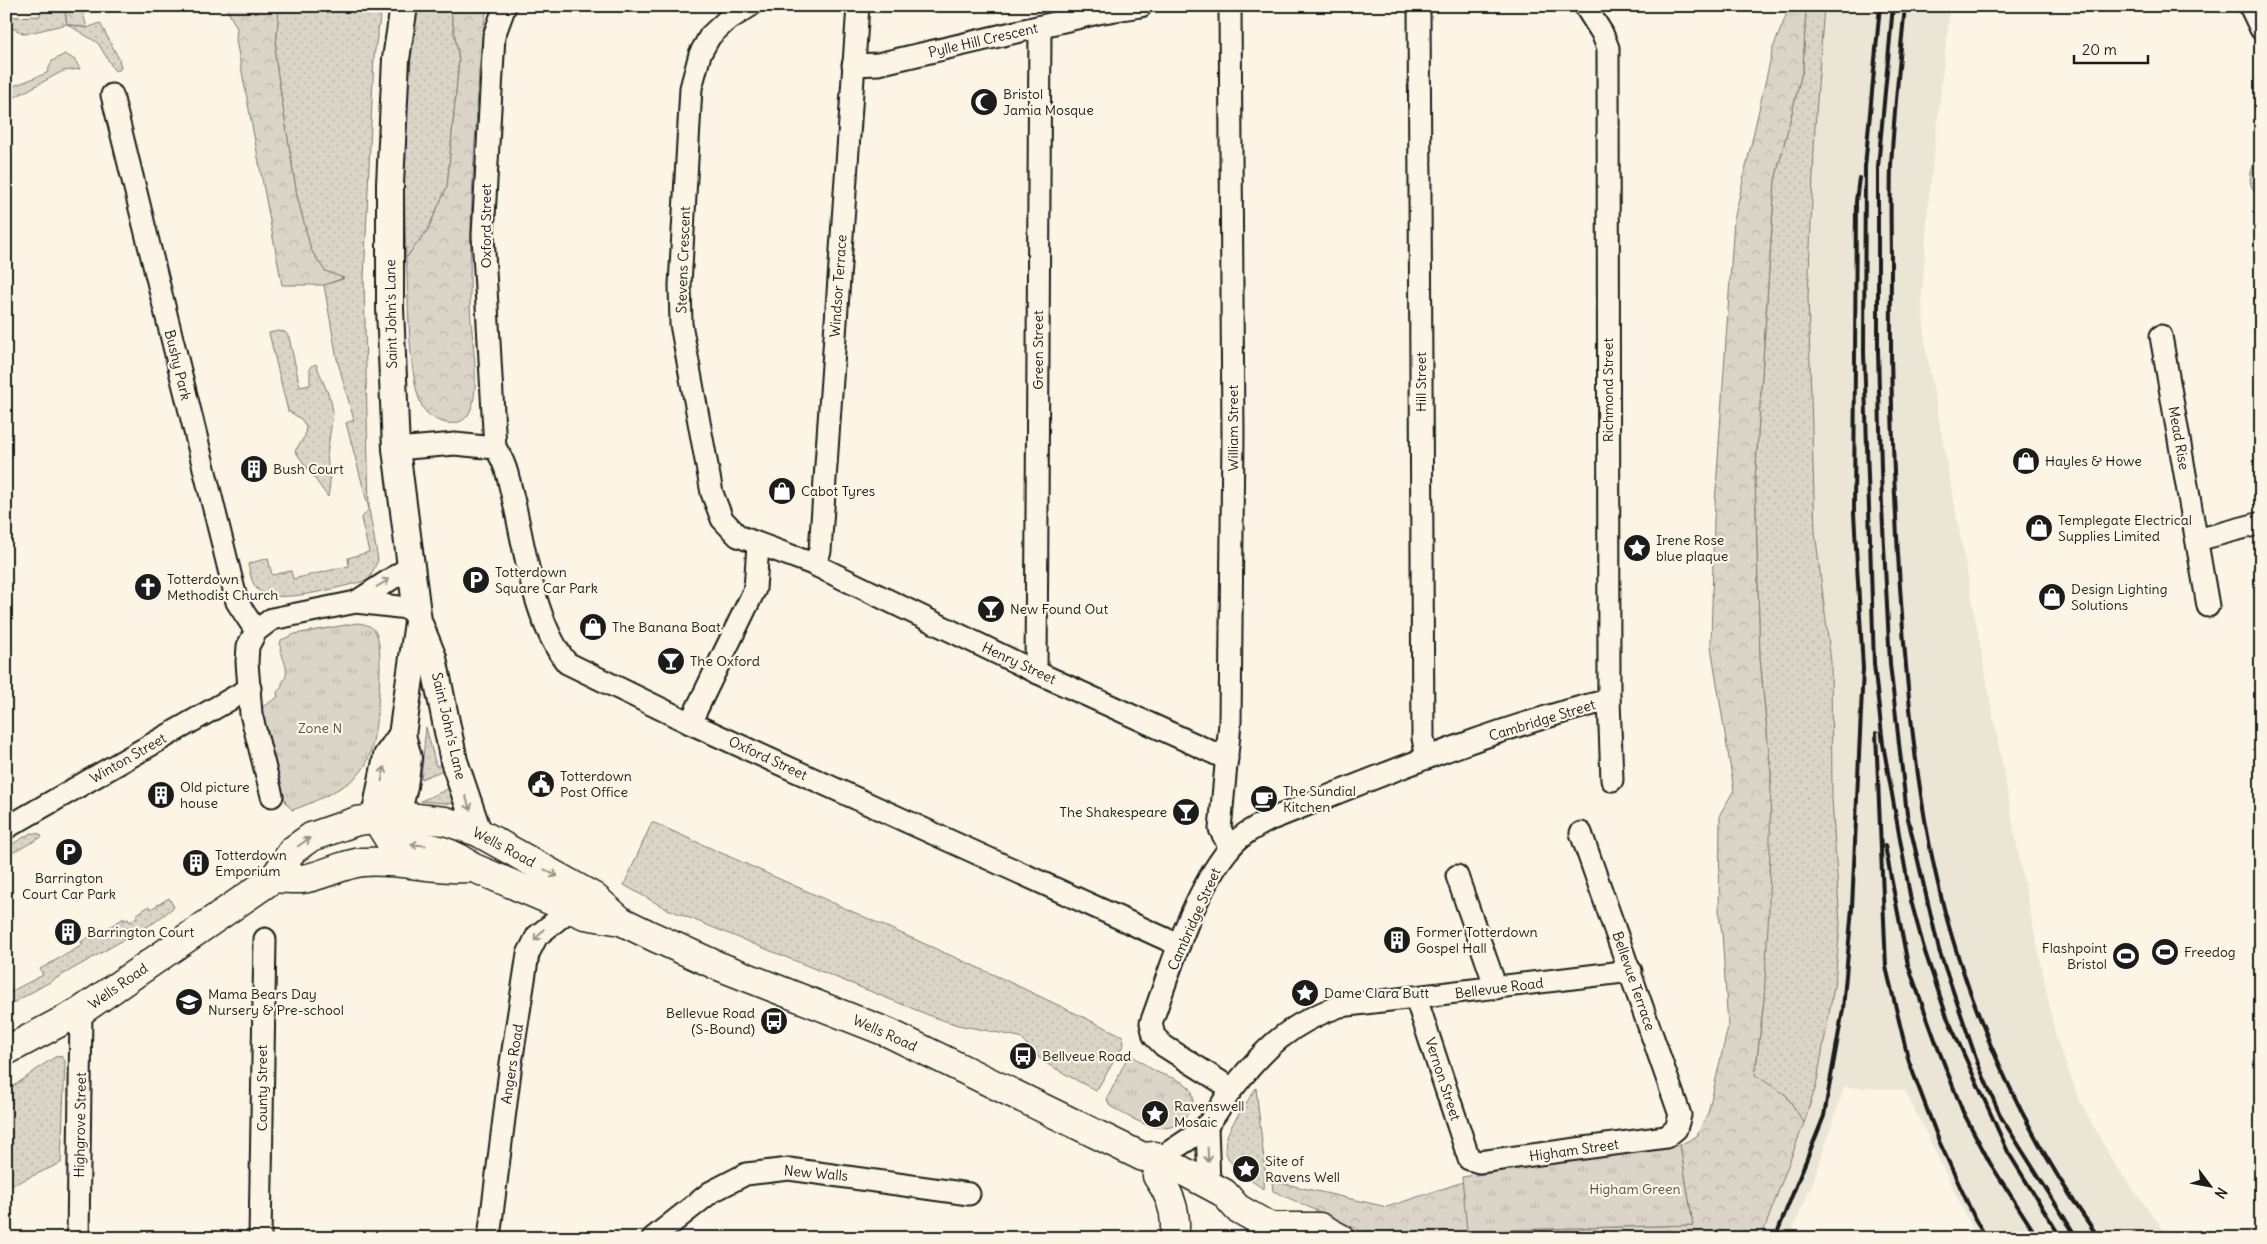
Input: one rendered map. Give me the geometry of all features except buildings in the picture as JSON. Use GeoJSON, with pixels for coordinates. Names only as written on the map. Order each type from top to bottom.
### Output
{"type":"FeatureCollection","features":[{"type":"Feature","properties":{"kind":"highway","name":"Wells Road"},"geometry":{"type":"LineString","coordinates":[[6,1050],[81,1012],[274,878],[292,850],[311,837],[339,826],[387,816],[445,821],[478,832],[594,897],[621,921]]}},
{"type":"Feature","properties":{"kind":"highway"},"geometry":{"type":"LineString","coordinates":[[274,878],[302,879],[389,852],[387,816]]}},
{"type":"Feature","properties":{"kind":"highway","name":"Wells Road"},"geometry":{"type":"LineString","coordinates":[[389,852],[430,846],[457,856],[474,868],[571,909],[585,914],[621,921],[716,965],[889,1032],[1153,1164],[1210,1185],[1224,1193],[1237,1208],[1280,1232]]}},
{"type":"Feature","properties":{"kind":"highway","name":"Wells Road"},"geometry":{"type":"LineString","coordinates":[[1153,1164],[1216,1208],[1237,1208]]}},
{"type":"Feature","properties":{"kind":"highway"},"geometry":{"type":"LineString","coordinates":[[1153,1164],[1166,1188],[1175,1213],[1174,1238]]}},
{"type":"Feature","properties":{"kind":"highway"},"geometry":{"type":"LineString","coordinates":[[1280,1232],[1320,1227],[1340,1238]]}},
{"type":"Feature","properties":{"kind":"street","name":"Saint John's Lane"},"geometry":{"type":"LineString","coordinates":[[404,6],[396,59],[390,184],[390,308],[396,448],[417,615],[433,658],[454,761],[478,832]]}},
{"type":"Feature","properties":{"kind":"street","name":"Oxford Street"},"geometry":{"type":"LineString","coordinates":[[504,6],[494,36],[483,235],[495,448],[506,468],[530,575],[546,629],[556,649],[567,663],[690,723],[1179,945]]}},
{"type":"Feature","properties":{"kind":"street","name":"Stevens Crescent"},"geometry":{"type":"LineString","coordinates":[[750,6],[726,21],[710,36],[700,54],[691,88],[680,294],[681,324],[712,493],[722,519],[738,536],[813,564]]}},
{"type":"Feature","properties":{"kind":"street","name":"Windsor Terrace"},"geometry":{"type":"LineString","coordinates":[[813,564],[820,551],[858,6]]}},
{"type":"Feature","properties":{"kind":"street","name":"Pylle Hill Crescent"},"geometry":{"type":"LineString","coordinates":[[853,65],[878,64],[1141,6]]}},
{"type":"Feature","properties":{"kind":"street","name":"William Street"},"geometry":{"type":"LineString","coordinates":[[1230,6],[1233,435],[1230,723],[1220,829],[1230,848]]}},
{"type":"Feature","properties":{"kind":"street","name":"Hill Street"},"geometry":{"type":"LineString","coordinates":[[1419,6],[1423,728],[1427,758]]}},
{"type":"Feature","properties":{"kind":"street","name":"Richmond Street"},"geometry":{"type":"LineString","coordinates":[[1585,6],[1602,33],[1608,48],[1609,700],[1612,780]]}},
{"type":"Feature","properties":{"kind":"street"},"geometry":{"type":"LineString","coordinates":[[2250,6],[2261,29]]}},
{"type":"Feature","properties":{"kind":"street","name":"Green Street"},"geometry":{"type":"LineString","coordinates":[[1036,672],[1040,27]]}},
{"type":"Feature","properties":{"kind":"street","name":"Bushy Park"},"geometry":{"type":"LineString","coordinates":[[112,95],[237,602],[256,631]]}},
{"type":"Feature","properties":{"kind":"street","name":"Mead Rise"},"geometry":{"type":"LineString","coordinates":[[2161,336],[2208,606]]}},
{"type":"Feature","properties":{"kind":"street"},"geometry":{"type":"LineString","coordinates":[[396,448],[455,444],[495,448]]}},
{"type":"Feature","properties":{"kind":"street"},"geometry":{"type":"LineString","coordinates":[[2197,540],[2261,523]]}},
{"type":"Feature","properties":{"kind":"street"},"geometry":{"type":"LineString","coordinates":[[690,723],[755,589],[758,545]]}},
{"type":"Feature","properties":{"kind":"street","name":"Henry Street"},"geometry":{"type":"LineString","coordinates":[[813,564],[1036,672],[1227,759]]}},
{"type":"Feature","properties":{"kind":"street"},"geometry":{"type":"LineString","coordinates":[[272,796],[251,714],[247,654],[248,646],[256,631],[272,619],[356,602],[411,566]]}},
{"type":"Feature","properties":{"kind":"street"},"geometry":{"type":"LineString","coordinates":[[356,602],[417,615]]}},
{"type":"Feature","properties":{"kind":"street","name":"Saint John's Lane"},"geometry":{"type":"LineString","coordinates":[[387,816],[408,758],[402,735],[417,615]]}},
{"type":"Feature","properties":{"kind":"street","name":"Winton Street"},"geometry":{"type":"LineString","coordinates":[[6,828],[250,688]]}},
{"type":"Feature","properties":{"kind":"street","name":"Cambridge Street"},"geometry":{"type":"LineString","coordinates":[[1232,1089],[1164,1046],[1154,1036],[1152,1022],[1179,945],[1214,870],[1230,848],[1245,833],[1269,820],[1427,758],[1566,710],[1609,700]]}},
{"type":"Feature","properties":{"kind":"street","name":"Bellevue Terrace"},"geometry":{"type":"LineString","coordinates":[[1581,833],[1680,1115],[1676,1129]]}},
{"type":"Feature","properties":{"kind":"street"},"geometry":{"type":"LineString","coordinates":[[1457,876],[1496,988]]}},
{"type":"Feature","properties":{"kind":"street","name":"Angers Road"},"geometry":{"type":"LineString","coordinates":[[489,1238],[511,1063],[528,954],[537,936],[571,909]]}},
{"type":"Feature","properties":{"kind":"street","name":"County Street"},"geometry":{"type":"LineString","coordinates":[[260,1238],[264,939]]}},
{"type":"Feature","properties":{"kind":"street","name":"Bellevue Road"},"geometry":{"type":"LineString","coordinates":[[1153,1164],[1206,1126],[1232,1089],[1264,1052],[1289,1030],[1313,1015],[1340,1006],[1631,972]]}},
{"type":"Feature","properties":{"kind":"street","name":"Vernon Street"},"geometry":{"type":"LineString","coordinates":[[1416,998],[1469,1159]]}},
{"type":"Feature","properties":{"kind":"street","name":"Highgrove Street"},"geometry":{"type":"LineString","coordinates":[[78,1238],[81,1012]]}},
{"type":"Feature","properties":{"kind":"street"},"geometry":{"type":"LineString","coordinates":[[1206,1126],[1210,1185]]}},
{"type":"Feature","properties":{"kind":"street","name":"Higham Street"},"geometry":{"type":"LineString","coordinates":[[1469,1159],[1479,1162],[1666,1137],[1676,1129]]}},
{"type":"Feature","properties":{"kind":"street","name":"New Walls"},"geometry":{"type":"LineString","coordinates":[[653,1238],[711,1192],[746,1174],[789,1169],[969,1194]]}},
{"type":"Feature","properties":{"kind":"shaded area"},"geometry":{"type":"Polygon","coordinates":[[[1824,6],[1950,6],[1928,207],[1922,297],[1926,349],[2019,857],[2056,1038],[2079,1099],[2114,1164],[2170,1238],[1977,1238],[1905,1090],[1844,1087],[1815,1177],[1789,1238],[1761,1238],[1816,1086],[1835,981],[1840,925],[1832,798],[1831,662],[1815,531],[1808,296],[1815,127],[1824,6]]]}},
{"type":"Feature","properties":{"kind":"green space"},"geometry":{"type":"Polygon","coordinates":[[[41,6],[64,6],[67,24],[25,34],[10,27],[10,17],[40,16],[41,6]]]}},
{"type":"Feature","properties":{"kind":"green space"},"geometry":{"type":"Polygon","coordinates":[[[64,6],[81,6],[87,28],[67,24],[64,6]]]}},
{"type":"Feature","properties":{"kind":"green space"},"geometry":{"type":"Polygon","coordinates":[[[225,6],[281,6],[279,8],[275,57],[297,196],[311,250],[325,271],[344,278],[324,285],[282,285],[236,40],[237,28],[225,6]]]}},
{"type":"Feature","properties":{"kind":"green space"},"geometry":{"type":"Polygon","coordinates":[[[281,6],[382,6],[374,56],[364,279],[369,509],[346,423],[354,420],[337,359],[324,285],[343,279],[325,271],[311,250],[297,196],[275,57],[279,8],[281,6]]]}},
{"type":"Feature","properties":{"kind":"green space"},"geometry":{"type":"Polygon","coordinates":[[[419,6],[450,6],[459,60],[447,187],[428,229],[406,258],[404,186],[407,91],[415,21],[419,6]]]}},
{"type":"Feature","properties":{"kind":"green space"},"geometry":{"type":"Polygon","coordinates":[[[450,6],[487,6],[480,66],[473,170],[470,257],[470,312],[475,386],[471,409],[462,421],[455,423],[440,421],[428,414],[423,408],[418,395],[411,357],[406,258],[428,229],[447,187],[459,60],[450,6]]]}},
{"type":"Feature","properties":{"kind":"green space"},"geometry":{"type":"Polygon","coordinates":[[[1790,6],[1806,6],[1803,68],[1775,180],[1755,479],[1760,659],[1771,774],[1769,908],[1764,999],[1755,1075],[1786,1095],[1804,1123],[1761,1238],[1377,1238],[1273,1191],[1272,1181],[1387,1207],[1463,1182],[1468,1231],[1693,1225],[1680,1145],[1697,1136],[1708,1113],[1728,1027],[1722,932],[1719,916],[1720,814],[1734,790],[1711,646],[1714,519],[1734,220],[1773,48],[1790,6]]]}},
{"type":"Feature","properties":{"kind":"green space"},"geometry":{"type":"Polygon","coordinates":[[[1806,6],[1824,6],[1815,127],[1808,296],[1815,531],[1831,662],[1832,798],[1840,925],[1835,981],[1816,1086],[1804,1123],[1786,1095],[1755,1076],[1764,999],[1771,774],[1760,659],[1755,479],[1775,180],[1803,68],[1806,6]]]}},
{"type":"Feature","properties":{"kind":"green space"},"geometry":{"type":"Polygon","coordinates":[[[100,23],[119,59],[121,68],[118,71],[114,70],[98,43],[67,24],[87,28],[100,23]]]}},
{"type":"Feature","properties":{"kind":"green space"},"geometry":{"type":"Polygon","coordinates":[[[65,54],[75,60],[80,69],[63,71],[6,102],[6,89],[47,73],[52,61],[65,54]]]}},
{"type":"Feature","properties":{"kind":"green space"},"geometry":{"type":"Polygon","coordinates":[[[2260,152],[2261,198],[2255,193],[2250,182],[2254,164],[2260,152]]]}},
{"type":"Feature","properties":{"kind":"green space"},"geometry":{"type":"Polygon","coordinates":[[[285,332],[289,337],[300,387],[310,385],[310,367],[316,364],[331,401],[333,413],[327,455],[330,484],[328,497],[295,451],[305,436],[306,426],[301,419],[288,411],[269,333],[285,332]]]}},
{"type":"Feature","properties":{"kind":"green space"},"geometry":{"type":"Polygon","coordinates":[[[369,509],[378,560],[369,580],[294,596],[266,594],[257,589],[251,577],[248,564],[268,558],[272,575],[291,571],[293,579],[349,566],[348,558],[369,552],[361,519],[369,509]]]}},
{"type":"Feature","properties":{"kind":"green space","name":"Zone N"},"geometry":{"type":"Polygon","coordinates":[[[357,623],[365,624],[372,628],[379,642],[380,672],[376,726],[369,756],[361,772],[346,784],[318,800],[292,810],[286,803],[261,708],[278,697],[277,692],[282,687],[285,678],[286,667],[280,646],[281,640],[295,634],[357,623]]]}},
{"type":"Feature","properties":{"kind":"green space"},"geometry":{"type":"Polygon","coordinates":[[[426,727],[436,766],[445,764],[446,769],[421,779],[426,727]]]}},
{"type":"Feature","properties":{"kind":"green space"},"geometry":{"type":"Polygon","coordinates":[[[450,788],[454,804],[421,801],[450,788]]]}},
{"type":"Feature","properties":{"kind":"green space"},"geometry":{"type":"Polygon","coordinates":[[[652,822],[1001,978],[1123,1036],[1124,1044],[1096,1091],[1042,1061],[1020,1037],[958,1025],[936,1018],[665,908],[624,885],[652,822]]]}},
{"type":"Feature","properties":{"kind":"green space"},"geometry":{"type":"Polygon","coordinates":[[[31,833],[40,834],[42,837],[6,856],[6,848],[31,833]]]}},
{"type":"Feature","properties":{"kind":"green space"},"geometry":{"type":"Polygon","coordinates":[[[169,898],[174,907],[155,922],[6,1007],[6,994],[43,975],[40,969],[83,945],[81,942],[104,927],[106,929],[124,918],[124,921],[128,919],[130,922],[149,906],[151,909],[169,898]]]}},
{"type":"Feature","properties":{"kind":"green space"},"geometry":{"type":"Polygon","coordinates":[[[1129,1054],[1155,1071],[1181,1082],[1191,1089],[1193,1103],[1191,1108],[1184,1119],[1175,1126],[1164,1128],[1142,1123],[1110,1106],[1107,1099],[1129,1054]]]}},
{"type":"Feature","properties":{"kind":"green space"},"geometry":{"type":"Polygon","coordinates":[[[57,1056],[62,1057],[65,1061],[61,1163],[6,1188],[6,1090],[57,1056]]]}},
{"type":"Feature","properties":{"kind":"green space"},"geometry":{"type":"Polygon","coordinates":[[[1256,1088],[1265,1169],[1264,1189],[1233,1165],[1226,1154],[1229,1132],[1256,1088]]]}},
{"type":"Feature","properties":{"kind":"green space","name":"Higham Green"},"geometry":{"type":"Polygon","coordinates":[[[1680,1145],[1693,1225],[1467,1231],[1462,1177],[1680,1145]]]}},
{"type":"Feature","properties":{"kind":"railway"},"geometry":{"type":"LineString","coordinates":[[1880,6],[1865,167],[1864,352],[1874,664],[1883,744],[1911,901],[1925,952],[1947,1017],[2008,1152],[2061,1238]]}},
{"type":"Feature","properties":{"kind":"railway"},"geometry":{"type":"LineString","coordinates":[[1893,6],[1878,167],[1878,351],[1882,507],[1890,664],[1907,814],[1939,950],[1978,1064],[2001,1117],[2077,1238]]}},
{"type":"Feature","properties":{"kind":"railway"},"geometry":{"type":"LineString","coordinates":[[1905,6],[1891,166],[1892,428],[1903,633],[1912,725],[1925,819],[1944,909],[1957,953],[1984,1028],[2035,1137],[2055,1172],[2099,1238]]}},
{"type":"Feature","properties":{"kind":"railway"},"geometry":{"type":"LineString","coordinates":[[1775,1238],[1824,1116],[1843,1009],[1852,908],[1863,668],[1854,513],[1856,201],[1859,178]]}},
{"type":"Feature","properties":{"kind":"railway"},"geometry":{"type":"LineString","coordinates":[[1876,733],[1886,967],[1909,1062],[1939,1141],[1975,1219],[1987,1238]]}},
{"type":"Feature","properties":{"kind":"railway"},"geometry":{"type":"LineString","coordinates":[[1885,846],[1908,965],[1938,1048],[1963,1112],[1990,1163],[2038,1238]]}},
{"type":"Feature","properties":{"kind":"place","name":"Bristol Jamia Mosque"},"geometry":{"type":"Point","coordinates":[984,102]}},
{"type":"Feature","properties":{"kind":"place","name":"Hayles & Howe"},"geometry":{"type":"Point","coordinates":[2026,461]}},
{"type":"Feature","properties":{"kind":"place","name":"Bush Court"},"geometry":{"type":"Point","coordinates":[254,469]}},
{"type":"Feature","properties":{"kind":"place","name":"Cabot Tyres"},"geometry":{"type":"Point","coordinates":[782,491]}},
{"type":"Feature","properties":{"kind":"place","name":"Templegate Electrical Supplies Limited"},"geometry":{"type":"Point","coordinates":[2039,528]}},
{"type":"Feature","properties":{"kind":"place","name":"Irene Rose blue plaque"},"geometry":{"type":"Point","coordinates":[1637,548]}},
{"type":"Feature","properties":{"kind":"place","name":"Totterdown Square Car Park"},"geometry":{"type":"Point","coordinates":[476,580]}},
{"type":"Feature","properties":{"kind":"place","name":"Totterdown Methodist Church"},"geometry":{"type":"Point","coordinates":[148,587]}},
{"type":"Feature","properties":{"kind":"place","name":"Design Lighting Solutions"},"geometry":{"type":"Point","coordinates":[2052,597]}},
{"type":"Feature","properties":{"kind":"place","name":"New Found Out"},"geometry":{"type":"Point","coordinates":[991,609]}},
{"type":"Feature","properties":{"kind":"place","name":"The Banana Boat"},"geometry":{"type":"Point","coordinates":[593,627]}},
{"type":"Feature","properties":{"kind":"place","name":"The Oxford"},"geometry":{"type":"Point","coordinates":[671,661]}},
{"type":"Feature","properties":{"kind":"place","name":"Totterdown Post Office"},"geometry":{"type":"Point","coordinates":[541,784]}},
{"type":"Feature","properties":{"kind":"place","name":"Old picture house"},"geometry":{"type":"Point","coordinates":[161,795]}},
{"type":"Feature","properties":{"kind":"place","name":"The Sundial Kitchen"},"geometry":{"type":"Point","coordinates":[1264,799]}},
{"type":"Feature","properties":{"kind":"place","name":"The Shakespeare"},"geometry":{"type":"Point","coordinates":[1186,812]}},
{"type":"Feature","properties":{"kind":"place","name":"Barrington Court Car Park"},"geometry":{"type":"Point","coordinates":[69,852]}},
{"type":"Feature","properties":{"kind":"place","name":"Totterdown Emporium"},"geometry":{"type":"Point","coordinates":[196,863]}},
{"type":"Feature","properties":{"kind":"place","name":"Barrington Court"},"geometry":{"type":"Point","coordinates":[68,932]}},
{"type":"Feature","properties":{"kind":"place","name":"Former Totterdown Gospel Hall"},"geometry":{"type":"Point","coordinates":[1397,940]}},
{"type":"Feature","properties":{"kind":"place","name":"Freedog"},"geometry":{"type":"Point","coordinates":[2165,952]}},
{"type":"Feature","properties":{"kind":"place","name":"Flashpoint Bristol"},"geometry":{"type":"Point","coordinates":[2126,956]}},
{"type":"Feature","properties":{"kind":"place","name":"Dame Clara Butt"},"geometry":{"type":"Point","coordinates":[1305,993]}},
{"type":"Feature","properties":{"kind":"place","name":"Mama Bears Day Nursery & Pre-school"},"geometry":{"type":"Point","coordinates":[189,1002]}},
{"type":"Feature","properties":{"kind":"place","name":"Bellevue Road (S-Bound)"},"geometry":{"type":"Point","coordinates":[774,1021]}},
{"type":"Feature","properties":{"kind":"place","name":"Bellveue Road"},"geometry":{"type":"Point","coordinates":[1023,1056]}},
{"type":"Feature","properties":{"kind":"place","name":"Ravenswell Mosaic"},"geometry":{"type":"Point","coordinates":[1155,1114]}},
{"type":"Feature","properties":{"kind":"place","name":"Site of Ravens Well"},"geometry":{"type":"Point","coordinates":[1246,1169]}}]}
